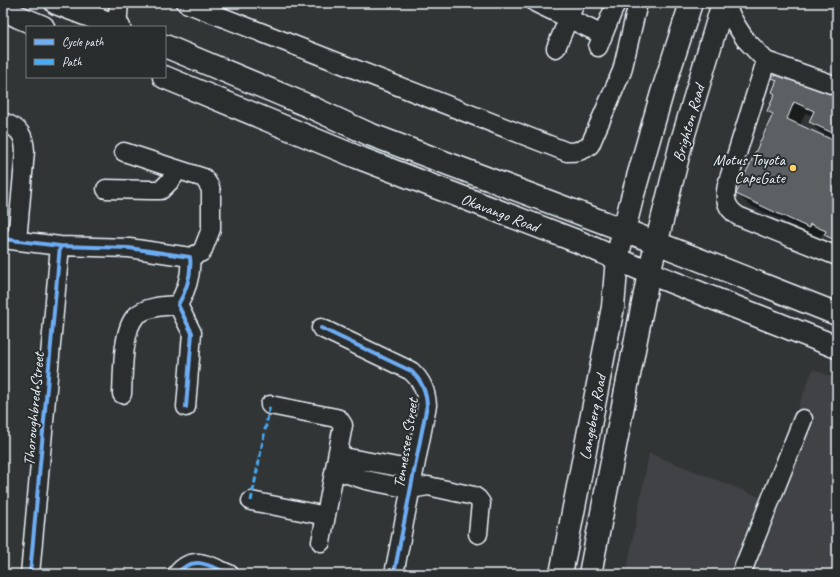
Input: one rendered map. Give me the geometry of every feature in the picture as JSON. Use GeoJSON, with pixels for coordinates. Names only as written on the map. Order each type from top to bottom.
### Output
{"type":"FeatureCollection","features":[{"type":"Feature","properties":{"kind":"main road"},"geometry":{"type":"LineString","coordinates":[[56,3],[115,26]]}},
{"type":"Feature","properties":{"kind":"main road","name":"Brighton Road"},"geometry":{"type":"LineString","coordinates":[[617,258],[632,198],[662,93],[692,3]]}},
{"type":"Feature","properties":{"kind":"main road","name":"Brighton Road"},"geometry":{"type":"LineString","coordinates":[[649,273],[681,144],[724,3]]}},
{"type":"Feature","properties":{"kind":"main road"},"geometry":{"type":"LineString","coordinates":[[3,9],[41,26]]}},
{"type":"Feature","properties":{"kind":"main road","name":"Okavango Road"},"geometry":{"type":"LineString","coordinates":[[166,46],[304,104],[369,134],[624,230],[837,314]]}},
{"type":"Feature","properties":{"kind":"main road","name":"Okavango Road"},"geometry":{"type":"LineString","coordinates":[[166,78],[357,157],[579,242],[649,273],[837,347]]}},
{"type":"Feature","properties":{"kind":"main road","name":"Langeberg Road"},"geometry":{"type":"LineString","coordinates":[[561,574],[613,307],[617,258]]}},
{"type":"Feature","properties":{"kind":"main road","name":"Langeberg Road"},"geometry":{"type":"LineString","coordinates":[[590,574],[649,273]]}},
{"type":"Feature","properties":{"kind":"street"},"geometry":{"type":"LineString","coordinates":[[118,26],[119,3]]}},
{"type":"Feature","properties":{"kind":"street"},"geometry":{"type":"LineString","coordinates":[[186,3],[567,152],[584,150],[590,145],[622,71],[638,3]]}},
{"type":"Feature","properties":{"kind":"street"},"geometry":{"type":"LineString","coordinates":[[536,3],[568,19],[601,41],[616,3]]}},
{"type":"Feature","properties":{"kind":"street"},"geometry":{"type":"LineString","coordinates":[[556,48],[575,3]]}},
{"type":"Feature","properties":{"kind":"street"},"geometry":{"type":"LineString","coordinates":[[724,3],[745,39],[766,61],[837,86]]}},
{"type":"Feature","properties":{"kind":"street"},"geometry":{"type":"LineString","coordinates":[[766,61],[727,186],[726,201],[728,207],[738,216],[837,256]]}},
{"type":"Feature","properties":{"kind":"street"},"geometry":{"type":"LineString","coordinates":[[3,122],[18,130],[24,142],[25,151],[10,240],[60,246],[129,248],[190,257],[202,252],[211,228],[211,192],[210,187],[204,178],[124,152]]}},
{"type":"Feature","properties":{"kind":"street"},"geometry":{"type":"LineString","coordinates":[[106,189],[161,190],[178,170]]}},
{"type":"Feature","properties":{"kind":"street","name":"Thoroughbred Street"},"geometry":{"type":"LineString","coordinates":[[30,574],[60,246]]}},
{"type":"Feature","properties":{"kind":"street"},"geometry":{"type":"LineString","coordinates":[[178,306],[185,291],[190,273],[190,257]]}},
{"type":"Feature","properties":{"kind":"street"},"geometry":{"type":"LineString","coordinates":[[122,394],[124,349],[130,326],[136,316],[150,308],[178,306]]}},
{"type":"Feature","properties":{"kind":"street"},"geometry":{"type":"LineString","coordinates":[[178,306],[192,333],[186,407]]}},
{"type":"Feature","properties":{"kind":"street","name":"Tennessee Street"},"geometry":{"type":"LineString","coordinates":[[321,328],[411,371],[420,381],[426,395],[427,405],[394,574]]}},
{"type":"Feature","properties":{"kind":"street"},"geometry":{"type":"LineString","coordinates":[[270,405],[339,419],[342,422],[343,428],[337,463],[321,542]]}},
{"type":"Feature","properties":{"kind":"street"},"geometry":{"type":"LineString","coordinates":[[741,574],[803,419]]}},
{"type":"Feature","properties":{"kind":"street"},"geometry":{"type":"LineString","coordinates":[[337,463],[414,470]]}},
{"type":"Feature","properties":{"kind":"street"},"geometry":{"type":"LineString","coordinates":[[337,463],[366,480],[410,489],[428,486],[474,496],[481,503],[478,534]]}},
{"type":"Feature","properties":{"kind":"street"},"geometry":{"type":"LineString","coordinates":[[251,501],[326,516]]}},
{"type":"Feature","properties":{"kind":"street"},"geometry":{"type":"LineString","coordinates":[[177,574],[186,566],[193,563],[207,564],[229,574]]}},
{"type":"Feature","properties":{"kind":"shaded area"},"geometry":{"type":"Polygon","coordinates":[[[813,369],[837,379],[837,574],[626,574],[649,453],[762,498],[813,369]]]}},
{"type":"Feature","properties":{"kind":"building","name":"Motus Toyota CapeGate"},"geometry":{"type":"Polygon","coordinates":[[[776,69],[837,97],[837,135],[809,122],[814,111],[794,102],[787,119],[837,142],[837,241],[824,235],[826,231],[810,224],[809,228],[736,194],[773,114],[767,111],[775,94],[772,92],[777,80],[772,78],[776,69]]]}},
{"type":"Feature","properties":{"kind":"marked path"},"geometry":{"type":"LineString","coordinates":[[251,501],[270,405]]}},
{"type":"Feature","properties":{"kind":"cycle path"},"geometry":{"type":"LineString","coordinates":[[3,239],[60,246],[129,248],[190,257],[188,282],[178,305],[192,333],[186,407]]}},
{"type":"Feature","properties":{"kind":"cycle path"},"geometry":{"type":"LineString","coordinates":[[30,574],[60,246]]}},
{"type":"Feature","properties":{"kind":"cycle path"},"geometry":{"type":"LineString","coordinates":[[321,328],[411,371],[421,382],[426,395],[427,405],[394,574]]}},
{"type":"Feature","properties":{"kind":"cycle path"},"geometry":{"type":"LineString","coordinates":[[177,574],[189,564],[195,563],[208,565],[229,574]]}},
{"type":"Feature","properties":{"kind":"place","name":"Motus Toyota CapeGate"},"geometry":{"type":"Point","coordinates":[793,168]}}]}
